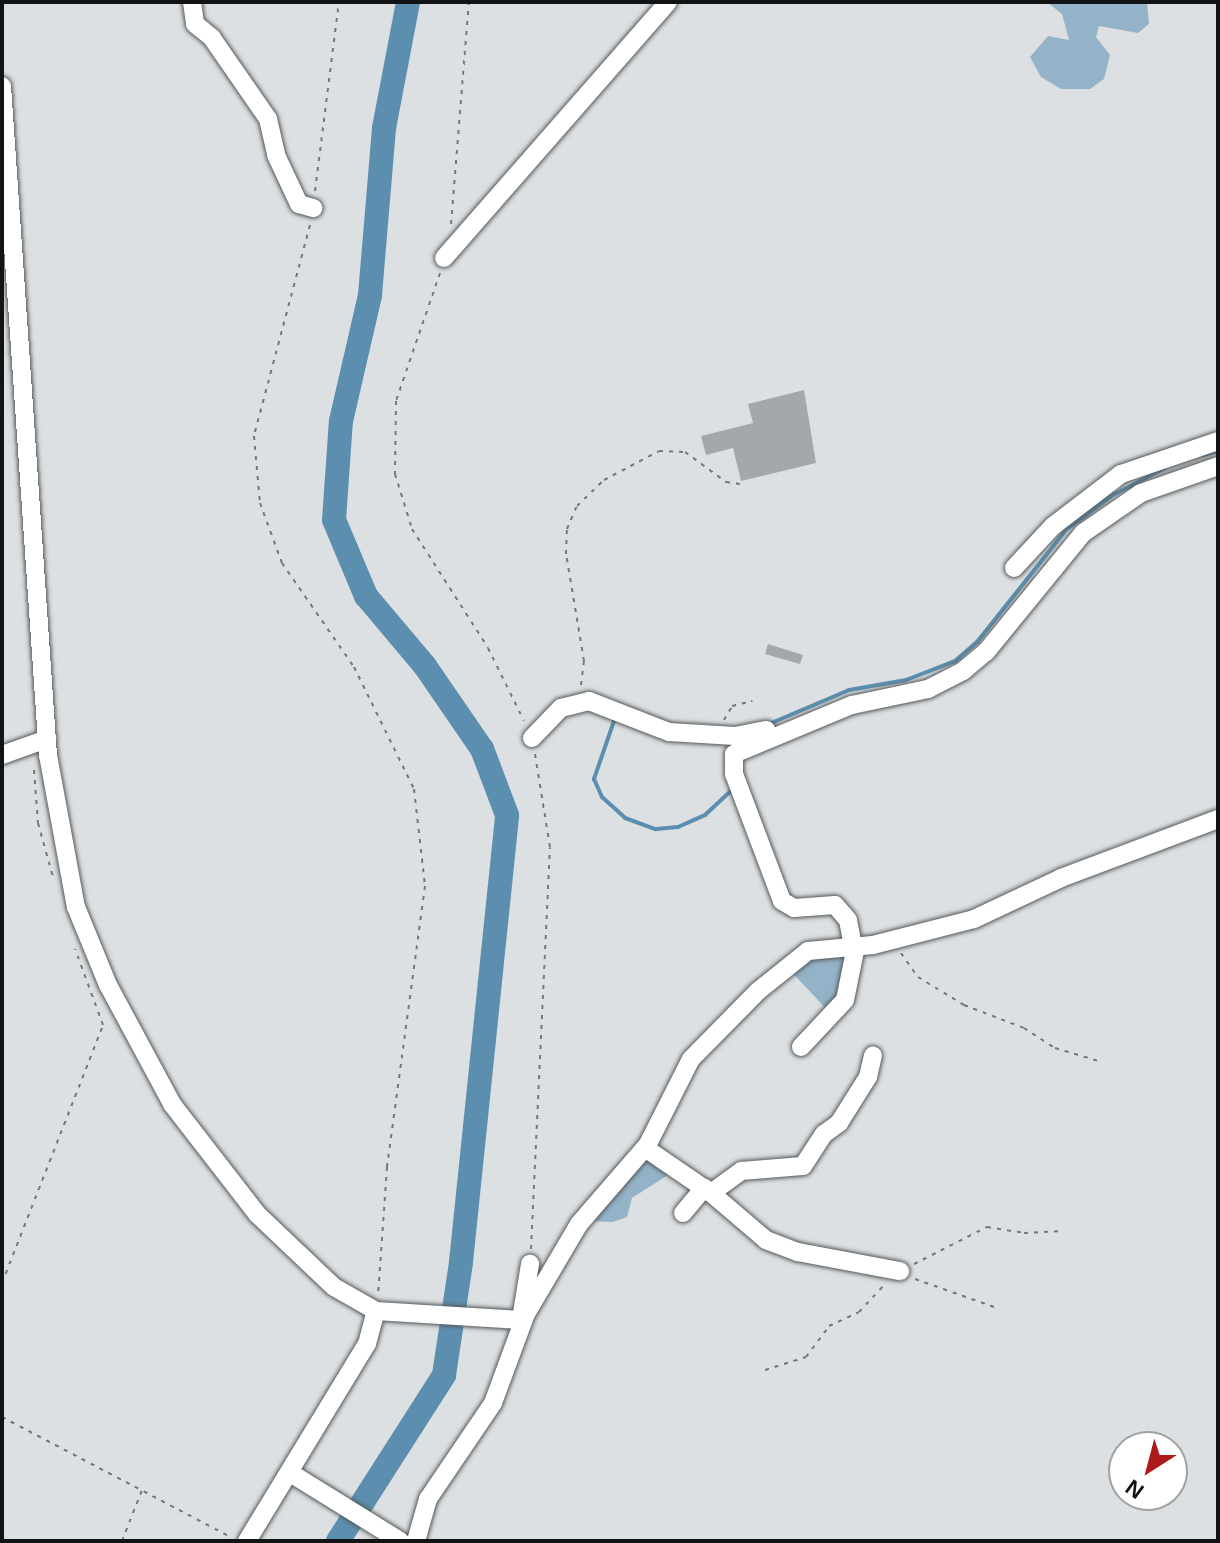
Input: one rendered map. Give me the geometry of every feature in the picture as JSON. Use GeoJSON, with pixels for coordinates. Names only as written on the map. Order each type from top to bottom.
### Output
{"type":"FeatureCollection","features":[{"type":"Feature","properties":{"kind":"street"},"geometry":{"type":"LineString","coordinates":[[192,2],[195,24],[212,38],[268,119],[276,155],[299,204],[313,208]]}},
{"type":"Feature","properties":{"kind":"street"},"geometry":{"type":"LineString","coordinates":[[444,258],[668,2]]}},
{"type":"Feature","properties":{"kind":"street"},"geometry":{"type":"LineString","coordinates":[[2,86],[10,291],[39,742],[76,907],[142,1056],[172,1104],[257,1214],[334,1287],[376,1311],[515,1323]]}},
{"type":"Feature","properties":{"kind":"street"},"geometry":{"type":"LineString","coordinates":[[1014,568],[1053,526],[1121,474],[1218,441]]}},
{"type":"Feature","properties":{"kind":"street"},"geometry":{"type":"LineString","coordinates":[[801,1047],[845,1000],[854,946],[848,920],[835,905],[794,908],[782,901],[734,774],[734,754],[852,705],[928,689],[963,671],[986,652],[1083,533],[1141,493],[1218,466]]}},
{"type":"Feature","properties":{"kind":"street"},"geometry":{"type":"LineString","coordinates":[[532,738],[561,708],[579,702],[601,704],[669,732],[735,736],[766,730]]}},
{"type":"Feature","properties":{"kind":"street"},"geometry":{"type":"LineString","coordinates":[[2,755],[39,742]]}},
{"type":"Feature","properties":{"kind":"street"},"geometry":{"type":"LineString","coordinates":[[515,1323],[583,1218],[645,1148],[691,1059],[737,1010],[801,954],[899,940],[996,911],[1061,878],[1218,819]]}},
{"type":"Feature","properties":{"kind":"street"},"geometry":{"type":"LineString","coordinates":[[683,1213],[708,1190],[741,1171],[803,1166],[844,1116],[868,1077],[873,1056]]}},
{"type":"Feature","properties":{"kind":"street"},"geometry":{"type":"LineString","coordinates":[[645,1148],[708,1190],[738,1220],[781,1246],[900,1271]]}},
{"type":"Feature","properties":{"kind":"street"},"geometry":{"type":"LineString","coordinates":[[416,1541],[428,1499],[493,1403],[530,1264]]}},
{"type":"Feature","properties":{"kind":"street"},"geometry":{"type":"LineString","coordinates":[[247,1541],[292,1474],[367,1344],[376,1311]]}},
{"type":"Feature","properties":{"kind":"street"},"geometry":{"type":"LineString","coordinates":[[292,1474],[400,1541]]}},
{"type":"Feature","properties":{"kind":"path"},"geometry":{"type":"LineString","coordinates":[[339,2],[313,208],[254,436],[260,503],[282,563],[354,667],[414,789],[425,886],[387,1167],[376,1311]]}},
{"type":"Feature","properties":{"kind":"path"},"geometry":{"type":"LineString","coordinates":[[450,227],[469,2]]}},
{"type":"Feature","properties":{"kind":"path"},"geometry":{"type":"LineString","coordinates":[[444,258],[394,410],[395,474],[412,529],[488,648],[532,738],[550,847],[530,1264]]}},
{"type":"Feature","properties":{"kind":"path"},"geometry":{"type":"LineString","coordinates":[[579,702],[584,661],[566,554],[567,529],[577,506],[604,480],[659,451],[685,452],[726,482],[740,484]]}},
{"type":"Feature","properties":{"kind":"path"},"geometry":{"type":"LineString","coordinates":[[39,742],[38,823],[55,884]]}},
{"type":"Feature","properties":{"kind":"path"},"geometry":{"type":"LineString","coordinates":[[899,940],[909,966],[932,987],[1024,1028],[1055,1048],[1102,1062]]}},
{"type":"Feature","properties":{"kind":"path"},"geometry":{"type":"LineString","coordinates":[[2,1283],[103,1025],[73,943]]}},
{"type":"Feature","properties":{"kind":"path"},"geometry":{"type":"LineString","coordinates":[[765,1370],[806,1357],[829,1326],[859,1312],[900,1271],[987,1227],[1024,1233],[1058,1231]]}},
{"type":"Feature","properties":{"kind":"path"},"geometry":{"type":"LineString","coordinates":[[900,1271],[997,1308]]}},
{"type":"Feature","properties":{"kind":"path"},"geometry":{"type":"LineString","coordinates":[[2,1417],[240,1541]]}},
{"type":"Feature","properties":{"kind":"path"},"geometry":{"type":"LineString","coordinates":[[122,1541],[142,1490]]}},
{"type":"Feature","properties":{"kind":"shaded area"},"geometry":{"type":"Polygon","coordinates":[[[1047,2],[1147,2],[1149,24],[1138,33],[1099,26],[1096,37],[1110,55],[1104,79],[1090,89],[1061,89],[1041,77],[1030,57],[1048,36],[1069,40],[1062,14],[1047,2]]]}},
{"type":"Feature","properties":{"kind":"shaded area"},"geometry":{"type":"Polygon","coordinates":[[[848,950],[842,994],[829,1012],[789,969],[796,963],[848,950]]]}},
{"type":"Feature","properties":{"kind":"shaded area"},"geometry":{"type":"Polygon","coordinates":[[[644,1156],[671,1173],[632,1198],[627,1217],[613,1222],[586,1221],[644,1156]]]}},
{"type":"Feature","properties":{"kind":"building"},"geometry":{"type":"Polygon","coordinates":[[[804,390],[816,463],[741,481],[733,448],[706,455],[701,436],[753,423],[748,404],[804,390]]]}},
{"type":"Feature","properties":{"kind":"building"},"geometry":{"type":"Polygon","coordinates":[[[768,644],[803,655],[800,664],[765,654],[768,644]]]}},
{"type":"Feature","properties":{"kind":"waterway"},"geometry":{"type":"LineString","coordinates":[[338,1541],[444,1375],[461,1262],[507,815],[482,749],[425,666],[366,596],[334,520],[341,421],[370,295],[384,128],[408,2]]}},
{"type":"Feature","properties":{"kind":"waterway"},"geometry":{"type":"LineString","coordinates":[[1203,455],[1218,451]]}},
{"type":"Feature","properties":{"kind":"waterway"},"geometry":{"type":"LineString","coordinates":[[769,724],[849,690],[906,680],[955,661],[977,642],[1067,529],[1113,495],[1165,468]]}},
{"type":"Feature","properties":{"kind":"waterway"},"geometry":{"type":"LineString","coordinates":[[615,718],[594,779],[602,797],[625,818],[656,829],[678,827],[705,815],[732,790]]}}]}
